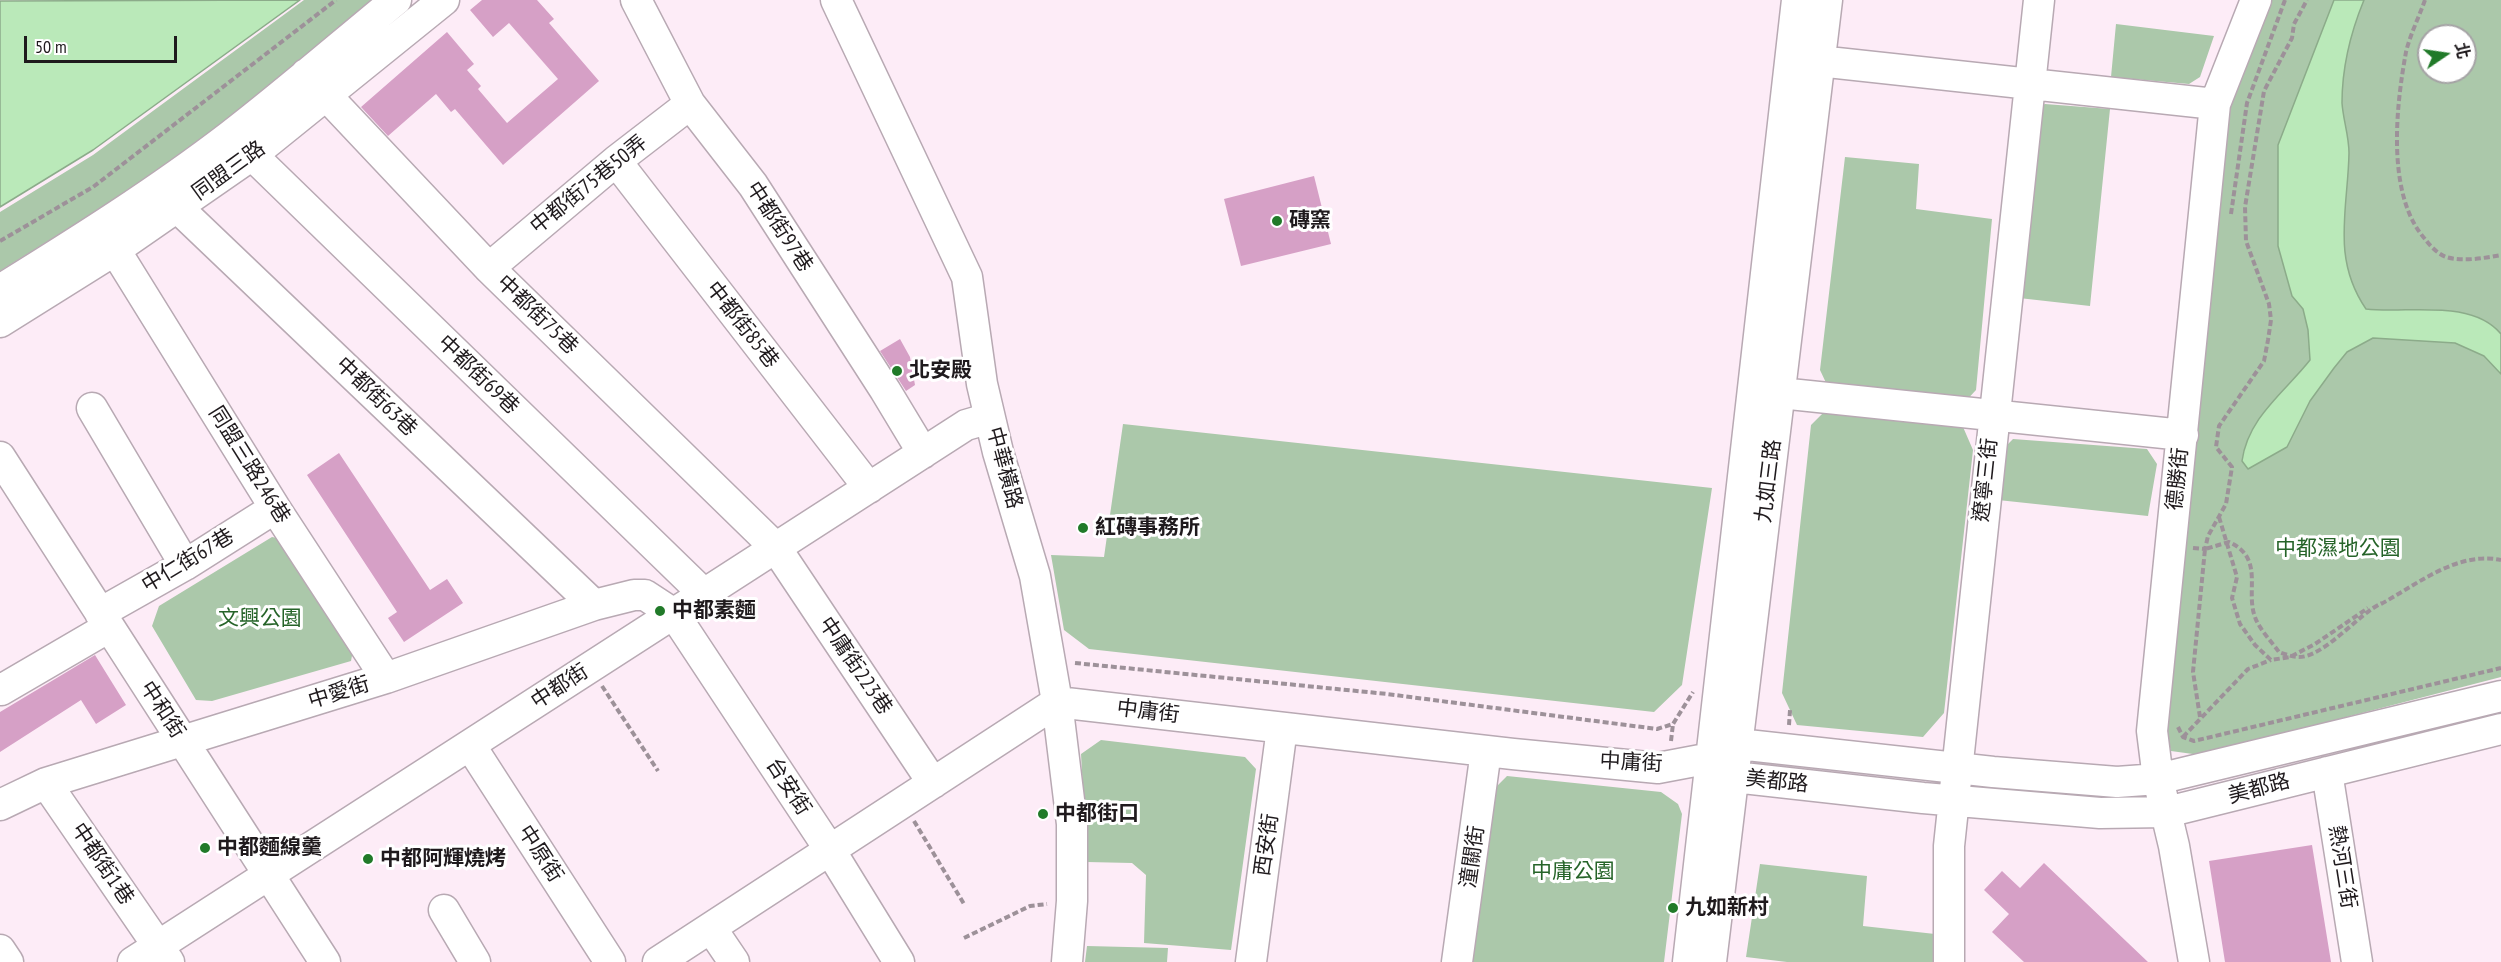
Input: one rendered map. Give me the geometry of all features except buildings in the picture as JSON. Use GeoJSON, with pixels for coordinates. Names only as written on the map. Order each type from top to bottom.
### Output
{"type":"FeatureCollection","features":[{"type":"Feature","properties":{"kind":"street","name":"同盟三路"},"geometry":{"type":"LineString","coordinates":[[0,322],[115,250],[231,135],[396,0]]}},
{"type":"Feature","properties":{"kind":"street","name":"同盟三路"},"geometry":{"type":"LineString","coordinates":[[0,290],[104,225],[170,197],[252,155],[444,0]]}},
{"type":"Feature","properties":{"kind":"street","name":"中都街97巷"},"geometry":{"type":"LineString","coordinates":[[636,0],[690,104],[753,185],[923,453]]}},
{"type":"Feature","properties":{"kind":"street","name":"中華橫路"},"geometry":{"type":"LineString","coordinates":[[836,0],[967,277],[982,384],[1035,576],[1057,702],[1072,824],[1072,901],[1067,962]]}},
{"type":"Feature","properties":{"kind":"street","name":"九如三路"},"geometry":{"type":"LineString","coordinates":[[1712,962],[1780,393],[1805,59],[1797,0]]}},
{"type":"Feature","properties":{"kind":"street","name":"九如三路"},"geometry":{"type":"LineString","coordinates":[[1688,962],[1711,758],[1805,59],[1827,0]]}},
{"type":"Feature","properties":{"kind":"street","name":"遼寧三街"},"geometry":{"type":"LineString","coordinates":[[1949,962],[1948,846],[1992,415],[2039,0]]}},
{"type":"Feature","properties":{"kind":"street","name":"德勝街"},"geometry":{"type":"LineString","coordinates":[[2194,962],[2167,813],[2158,779],[2152,731],[2214,105],[2256,0]]}},
{"type":"Feature","properties":{"kind":"street"},"geometry":{"type":"LineString","coordinates":[[1805,59],[2030,82],[2214,105]]}},
{"type":"Feature","properties":{"kind":"street","name":"中都街75巷"},"geometry":{"type":"LineString","coordinates":[[306,74],[489,268],[777,548]]}},
{"type":"Feature","properties":{"kind":"street","name":"中都街75巷50弄"},"geometry":{"type":"LineString","coordinates":[[489,268],[616,161],[690,104]]}},
{"type":"Feature","properties":{"kind":"street","name":"中都街69巷"},"geometry":{"type":"LineString","coordinates":[[252,155],[704,594]]}},
{"type":"Feature","properties":{"kind":"street","name":"中都街85巷"},"geometry":{"type":"LineString","coordinates":[[616,161],[869,489]]}},
{"type":"Feature","properties":{"kind":"street","name":"中都街63巷"},"geometry":{"type":"LineString","coordinates":[[170,197],[594,605]]}},
{"type":"Feature","properties":{"kind":"street","name":"同盟三路246巷"},"geometry":{"type":"LineString","coordinates":[[115,250],[275,507],[386,678]]}},
{"type":"Feature","properties":{"kind":"street"},"geometry":{"type":"LineString","coordinates":[[1780,393],[2183,435]]}},
{"type":"Feature","properties":{"kind":"street"},"geometry":{"type":"LineString","coordinates":[[92,408],[185,565]]}},
{"type":"Feature","properties":{"kind":"street","name":"中都街"},"geometry":{"type":"LineString","coordinates":[[153,957],[268,875],[869,489],[966,424],[990,418]]}},
{"type":"Feature","properties":{"kind":"street","name":"中和街"},"geometry":{"type":"LineString","coordinates":[[0,457],[325,962]]}},
{"type":"Feature","properties":{"kind":"street","name":"中仁街67巷"},"geometry":{"type":"LineString","coordinates":[[0,688],[1,690],[275,507]]}},
{"type":"Feature","properties":{"kind":"street","name":"中庸街223巷"},"geometry":{"type":"LineString","coordinates":[[777,548],[933,783]]}},
{"type":"Feature","properties":{"kind":"street","name":"中愛街"},"geometry":{"type":"LineString","coordinates":[[0,805],[46,783],[386,678],[594,605],[634,595],[645,595],[674,614]]}},
{"type":"Feature","properties":{"kind":"street","name":"台安街"},"geometry":{"type":"LineString","coordinates":[[674,614],[830,850],[898,962]]}},
{"type":"Feature","properties":{"kind":"street","name":"美都路"},"geometry":{"type":"LineString","coordinates":[[2501,696],[2158,779],[2117,782],[1956,768],[1738,744],[1711,758],[1734,777],[1953,801],[2113,814],[2167,813],[2501,729]]}},
{"type":"Feature","properties":{"kind":"street"},"geometry":{"type":"LineString","coordinates":[[658,962],[1057,702]]}},
{"type":"Feature","properties":{"kind":"street","name":"中庸街"},"geometry":{"type":"LineString","coordinates":[[1057,702],[1486,751],[1658,768],[1711,758]]}},
{"type":"Feature","properties":{"kind":"street","name":"西安街"},"geometry":{"type":"LineString","coordinates":[[1251,962],[1282,728]]}},
{"type":"Feature","properties":{"kind":"street","name":"中原街"},"geometry":{"type":"LineString","coordinates":[[470,745],[610,962]]}},
{"type":"Feature","properties":{"kind":"street","name":"潼關街"},"geometry":{"type":"LineString","coordinates":[[1458,962],[1486,751]]}},
{"type":"Feature","properties":{"kind":"street","name":"熱河三街"},"geometry":{"type":"LineString","coordinates":[[2327,772],[2357,962]]}},
{"type":"Feature","properties":{"kind":"street","name":"中都街1巷"},"geometry":{"type":"LineString","coordinates":[[46,783],[153,957]]}},
{"type":"Feature","properties":{"kind":"street"},"geometry":{"type":"LineString","coordinates":[[444,910],[475,962]]}},
{"type":"Feature","properties":{"kind":"street"},"geometry":{"type":"LineString","coordinates":[[711,928],[734,962]]}},
{"type":"Feature","properties":{"kind":"street"},"geometry":{"type":"LineString","coordinates":[[0,950],[8,962]]}},
{"type":"Feature","properties":{"kind":"path"},"geometry":{"type":"LineString","coordinates":[[0,242],[93,187],[336,0]]}},
{"type":"Feature","properties":{"kind":"path"},"geometry":{"type":"LineString","coordinates":[[2230,218],[2247,103],[2285,0]]}},
{"type":"Feature","properties":{"kind":"path"},"geometry":{"type":"LineString","coordinates":[[2200,717],[2193,672],[2205,549],[2208,536],[2226,504],[2232,467],[2216,447],[2219,426],[2264,361],[2271,320],[2269,304],[2246,241],[2244,223],[2249,176],[2264,91],[2292,38],[2295,24],[2307,0]]}},
{"type":"Feature","properties":{"kind":"path"},"geometry":{"type":"LineString","coordinates":[[2425,0],[2407,50],[2402,80],[2396,144],[2405,199],[2419,232],[2432,247],[2445,257],[2501,255]]}},
{"type":"Feature","properties":{"kind":"path"},"geometry":{"type":"LineString","coordinates":[[2219,516],[2237,577],[2232,598],[2240,624],[2255,645],[2271,660]]}},
{"type":"Feature","properties":{"kind":"path"},"geometry":{"type":"LineString","coordinates":[[2188,559],[2189,547],[2205,549],[2229,542],[2240,547],[2250,562],[2254,617],[2279,652],[2300,658],[2318,650],[2341,634],[2371,608],[2452,565],[2476,557],[2501,560]]}},
{"type":"Feature","properties":{"kind":"path"},"geometry":{"type":"LineString","coordinates":[[2183,737],[2248,669],[2271,660],[2290,657],[2315,644],[2362,610],[2382,603]]}},
{"type":"Feature","properties":{"kind":"path"},"geometry":{"type":"LineString","coordinates":[[1052,669],[1068,662],[1110,665],[1387,694],[1657,729],[1673,724],[1694,691]]}},
{"type":"Feature","properties":{"kind":"path"},"geometry":{"type":"LineString","coordinates":[[590,668],[658,771]]}},
{"type":"Feature","properties":{"kind":"path"},"geometry":{"type":"LineString","coordinates":[[2176,724],[2183,737],[2193,741],[2501,668]]}},
{"type":"Feature","properties":{"kind":"path"},"geometry":{"type":"LineString","coordinates":[[903,803],[964,904]]}},
{"type":"Feature","properties":{"kind":"path"},"geometry":{"type":"LineString","coordinates":[[964,938],[1030,906],[1072,901]]}},
{"type":"Feature","properties":{"kind":"green space"},"geometry":{"type":"Polygon","coordinates":[[[304,0],[373,0],[261,94],[156,174],[0,271],[0,212],[93,155],[304,0]]]}},
{"type":"Feature","properties":{"kind":"green space","name":"中都濕地公園"},"geometry":{"type":"Polygon","coordinates":[[[2256,0],[2501,0],[2501,677],[2200,755],[2171,751],[2162,717],[2215,105],[2256,0]]]}},
{"type":"Feature","properties":{"kind":"green space"},"geometry":{"type":"Polygon","coordinates":[[[2116,24],[2214,36],[2200,77],[2189,84],[2111,77],[2116,24]]]}},
{"type":"Feature","properties":{"kind":"green space"},"geometry":{"type":"Polygon","coordinates":[[[2045,104],[2110,109],[2090,306],[2019,298],[2038,107],[2045,104]]]}},
{"type":"Feature","properties":{"kind":"green space"},"geometry":{"type":"Polygon","coordinates":[[[1845,157],[1919,164],[1916,209],[1992,219],[1976,390],[1963,404],[1828,387],[1820,370],[1845,157]]]}},
{"type":"Feature","properties":{"kind":"green space"},"geometry":{"type":"Polygon","coordinates":[[[1825,411],[1963,427],[1973,450],[1944,713],[1923,737],[1797,725],[1782,693],[1811,425],[1825,411]]]}},
{"type":"Feature","properties":{"kind":"green space"},"geometry":{"type":"Polygon","coordinates":[[[1123,424],[1712,488],[1682,685],[1654,712],[1089,649],[1064,630],[1051,555],[1104,557],[1123,424]]]}},
{"type":"Feature","properties":{"kind":"green space"},"geometry":{"type":"Polygon","coordinates":[[[2013,439],[2147,449],[2157,464],[2148,516],[1998,500],[2003,449],[2013,439]]]}},
{"type":"Feature","properties":{"kind":"green space","name":"文興公園"},"geometry":{"type":"Polygon","coordinates":[[[272,537],[287,540],[354,645],[351,661],[212,701],[196,700],[152,626],[159,606],[272,537]]]}},
{"type":"Feature","properties":{"kind":"green space"},"geometry":{"type":"Polygon","coordinates":[[[1101,740],[1245,757],[1256,769],[1231,950],[1144,943],[1146,875],[1132,863],[1087,862],[1081,754],[1101,740]]]}},
{"type":"Feature","properties":{"kind":"green space","name":"中庸公園"},"geometry":{"type":"Polygon","coordinates":[[[1507,776],[1661,792],[1678,804],[1682,814],[1664,962],[1471,962],[1493,790],[1507,776]]]}},
{"type":"Feature","properties":{"kind":"green space"},"geometry":{"type":"Polygon","coordinates":[[[1760,864],[1867,876],[1863,926],[1935,934],[1935,962],[1787,962],[1746,957],[1760,864]]]}},
{"type":"Feature","properties":{"kind":"green space"},"geometry":{"type":"Polygon","coordinates":[[[1087,946],[1168,948],[1167,962],[1085,962],[1087,946]]]}},
{"type":"Feature","properties":{"kind":"shaded area"},"geometry":{"type":"Polygon","coordinates":[[[300,0],[93,150],[0,207],[0,1],[300,0]]]}},
{"type":"Feature","properties":{"kind":"shaded area"},"geometry":{"type":"Polygon","coordinates":[[[2334,0],[2364,0],[2348,50],[2342,89],[2349,153],[2345,252],[2348,271],[2355,290],[2366,309],[2456,312],[2488,323],[2501,334],[2501,374],[2484,356],[2455,343],[2373,338],[2347,352],[2334,368],[2310,401],[2287,447],[2248,469],[2242,461],[2252,431],[2269,406],[2310,360],[2308,330],[2303,309],[2292,296],[2278,246],[2278,145],[2334,0]]]}},
{"type":"Feature","properties":{"kind":"place","name":"磚窯"},"geometry":{"type":"Point","coordinates":[1277,221]}},
{"type":"Feature","properties":{"kind":"place","name":"北安殿"},"geometry":{"type":"Point","coordinates":[897,371]}},
{"type":"Feature","properties":{"kind":"place","name":"紅磚事務所"},"geometry":{"type":"Point","coordinates":[1083,528]}},
{"type":"Feature","properties":{"kind":"place","name":"中都素麵"},"geometry":{"type":"Point","coordinates":[660,611]}},
{"type":"Feature","properties":{"kind":"place","name":"中都街口"},"geometry":{"type":"Point","coordinates":[1043,814]}},
{"type":"Feature","properties":{"kind":"place","name":"中都麵線羹"},"geometry":{"type":"Point","coordinates":[205,848]}},
{"type":"Feature","properties":{"kind":"place","name":"中都阿輝燒烤"},"geometry":{"type":"Point","coordinates":[368,859]}},
{"type":"Feature","properties":{"kind":"place","name":"九如新村"},"geometry":{"type":"Point","coordinates":[1673,908]}}]}
